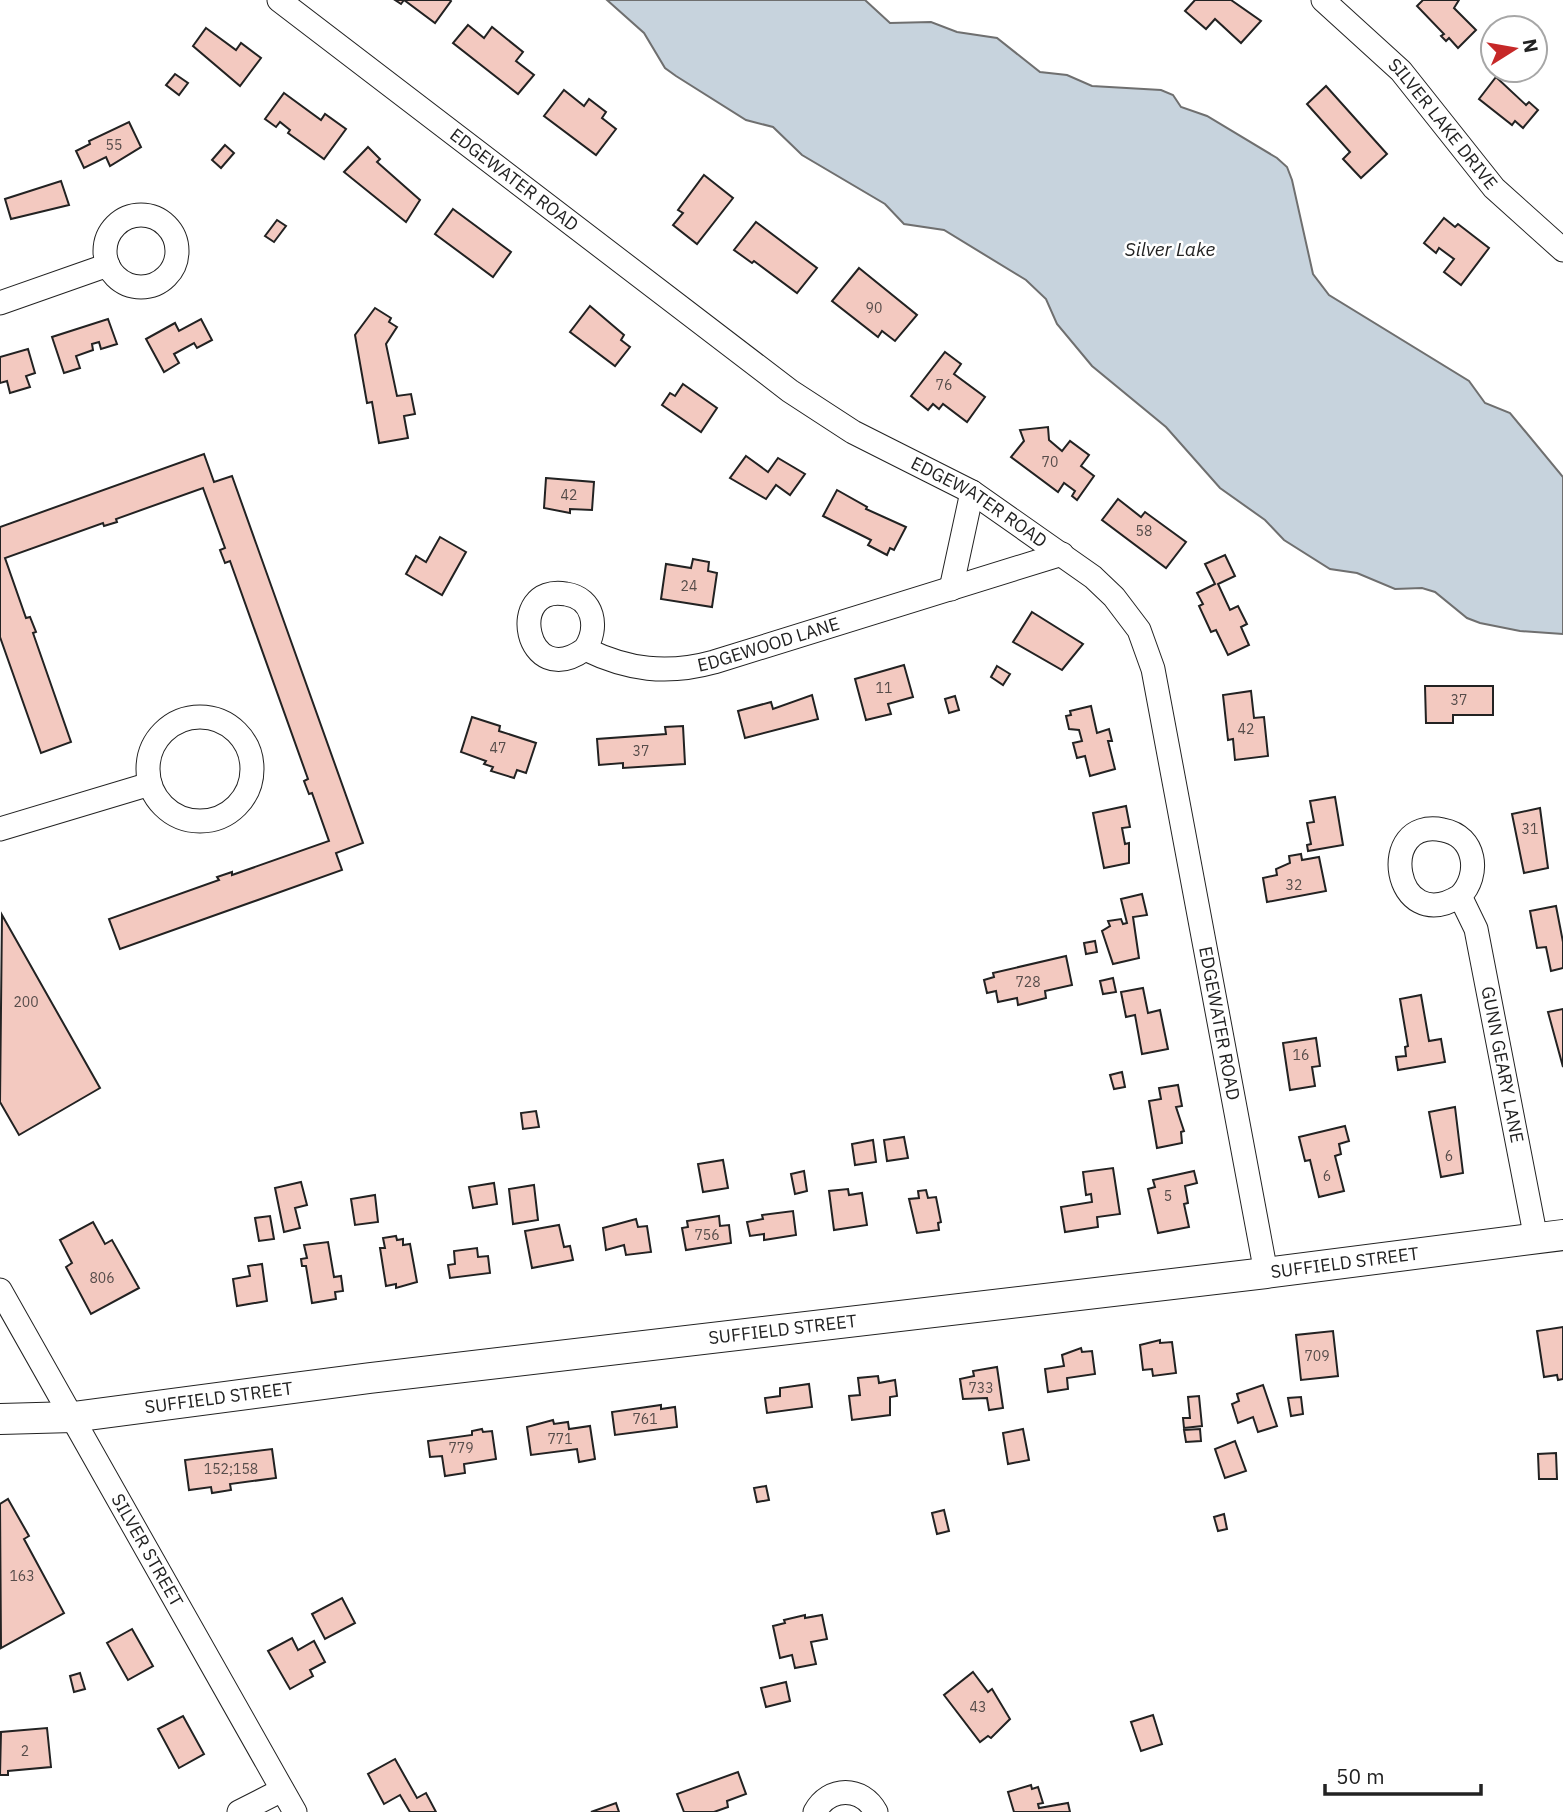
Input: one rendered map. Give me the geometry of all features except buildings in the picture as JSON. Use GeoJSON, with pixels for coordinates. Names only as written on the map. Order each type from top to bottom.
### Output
{"type":"FeatureCollection","features":[{"type":"Feature","properties":{"kind":"main road","name":"SUFFIELD STREET"},"geometry":{"type":"LineString","coordinates":[[0,1419],[73,1416],[458,1367],[1266,1273],[1549,1237]]}},
{"type":"Feature","properties":{"kind":"street","name":"EDGEWATER ROAD"},"geometry":{"type":"LineString","coordinates":[[279,0],[790,391],[853,432],[972,492],[1093,577],[1126,612],[1139,630],[1153,669],[1266,1273]]}},
{"type":"Feature","properties":{"kind":"street","name":"SILVER LAKE DRIVE"},"geometry":{"type":"LineString","coordinates":[[1323,0],[1401,71],[1494,188],[1563,250]]}},
{"type":"Feature","properties":{"kind":"street"},"geometry":{"type":"LineString","coordinates":[[0,303],[108,265]]}},
{"type":"Feature","properties":{"kind":"street"},"geometry":{"type":"LineString","coordinates":[[951,589],[972,492]]}},
{"type":"Feature","properties":{"kind":"street","name":"EDGEWOOD LANE"},"geometry":{"type":"LineString","coordinates":[[585,649],[627,666],[652,670],[694,668],[1062,554]]}},
{"type":"Feature","properties":{"kind":"street"},"geometry":{"type":"LineString","coordinates":[[202,716],[223,722],[241,736],[251,756],[251,777],[244,797],[229,812],[209,820],[187,820],[168,810],[150,784],[150,751],[162,733],[180,720],[202,716]]}},
{"type":"Feature","properties":{"kind":"street"},"geometry":{"type":"LineString","coordinates":[[0,829],[150,784]]}},
{"type":"Feature","properties":{"kind":"street","name":"GUNN GEARY LANE"},"geometry":{"type":"LineString","coordinates":[[1460,896],[1476,929],[1549,1237]]}},
{"type":"Feature","properties":{"kind":"street","name":"SILVER STREET"},"geometry":{"type":"LineString","coordinates":[[0,1290],[295,1812]]}},
{"type":"Feature","properties":{"kind":"street"},"geometry":{"type":"LineString","coordinates":[[239,1812],[282,1790]]}},
{"type":"Feature","properties":{"kind":"street"},"geometry":{"type":"LineString","coordinates":[[815,1812],[826,1798],[846,1792],[865,1798],[876,1812]]}},
{"type":"Feature","properties":{"kind":"water","name":"Silver Lake"},"geometry":{"type":"Polygon","coordinates":[[[607,0],[865,0],[890,23],[931,22],[957,32],[997,38],[1040,72],[1067,75],[1092,86],[1161,90],[1173,95],[1181,107],[1207,116],[1277,158],[1287,167],[1292,180],[1313,274],[1329,295],[1469,381],[1485,403],[1510,413],[1563,477],[1563,634],[1520,631],[1480,623],[1467,618],[1435,592],[1422,588],[1395,589],[1357,573],[1330,569],[1284,540],[1265,520],[1220,488],[1166,427],[1092,366],[1057,324],[1046,299],[1026,280],[944,230],[904,224],[885,204],[802,155],[773,127],[746,120],[676,76],[665,68],[644,33],[607,0]]]}}]}
